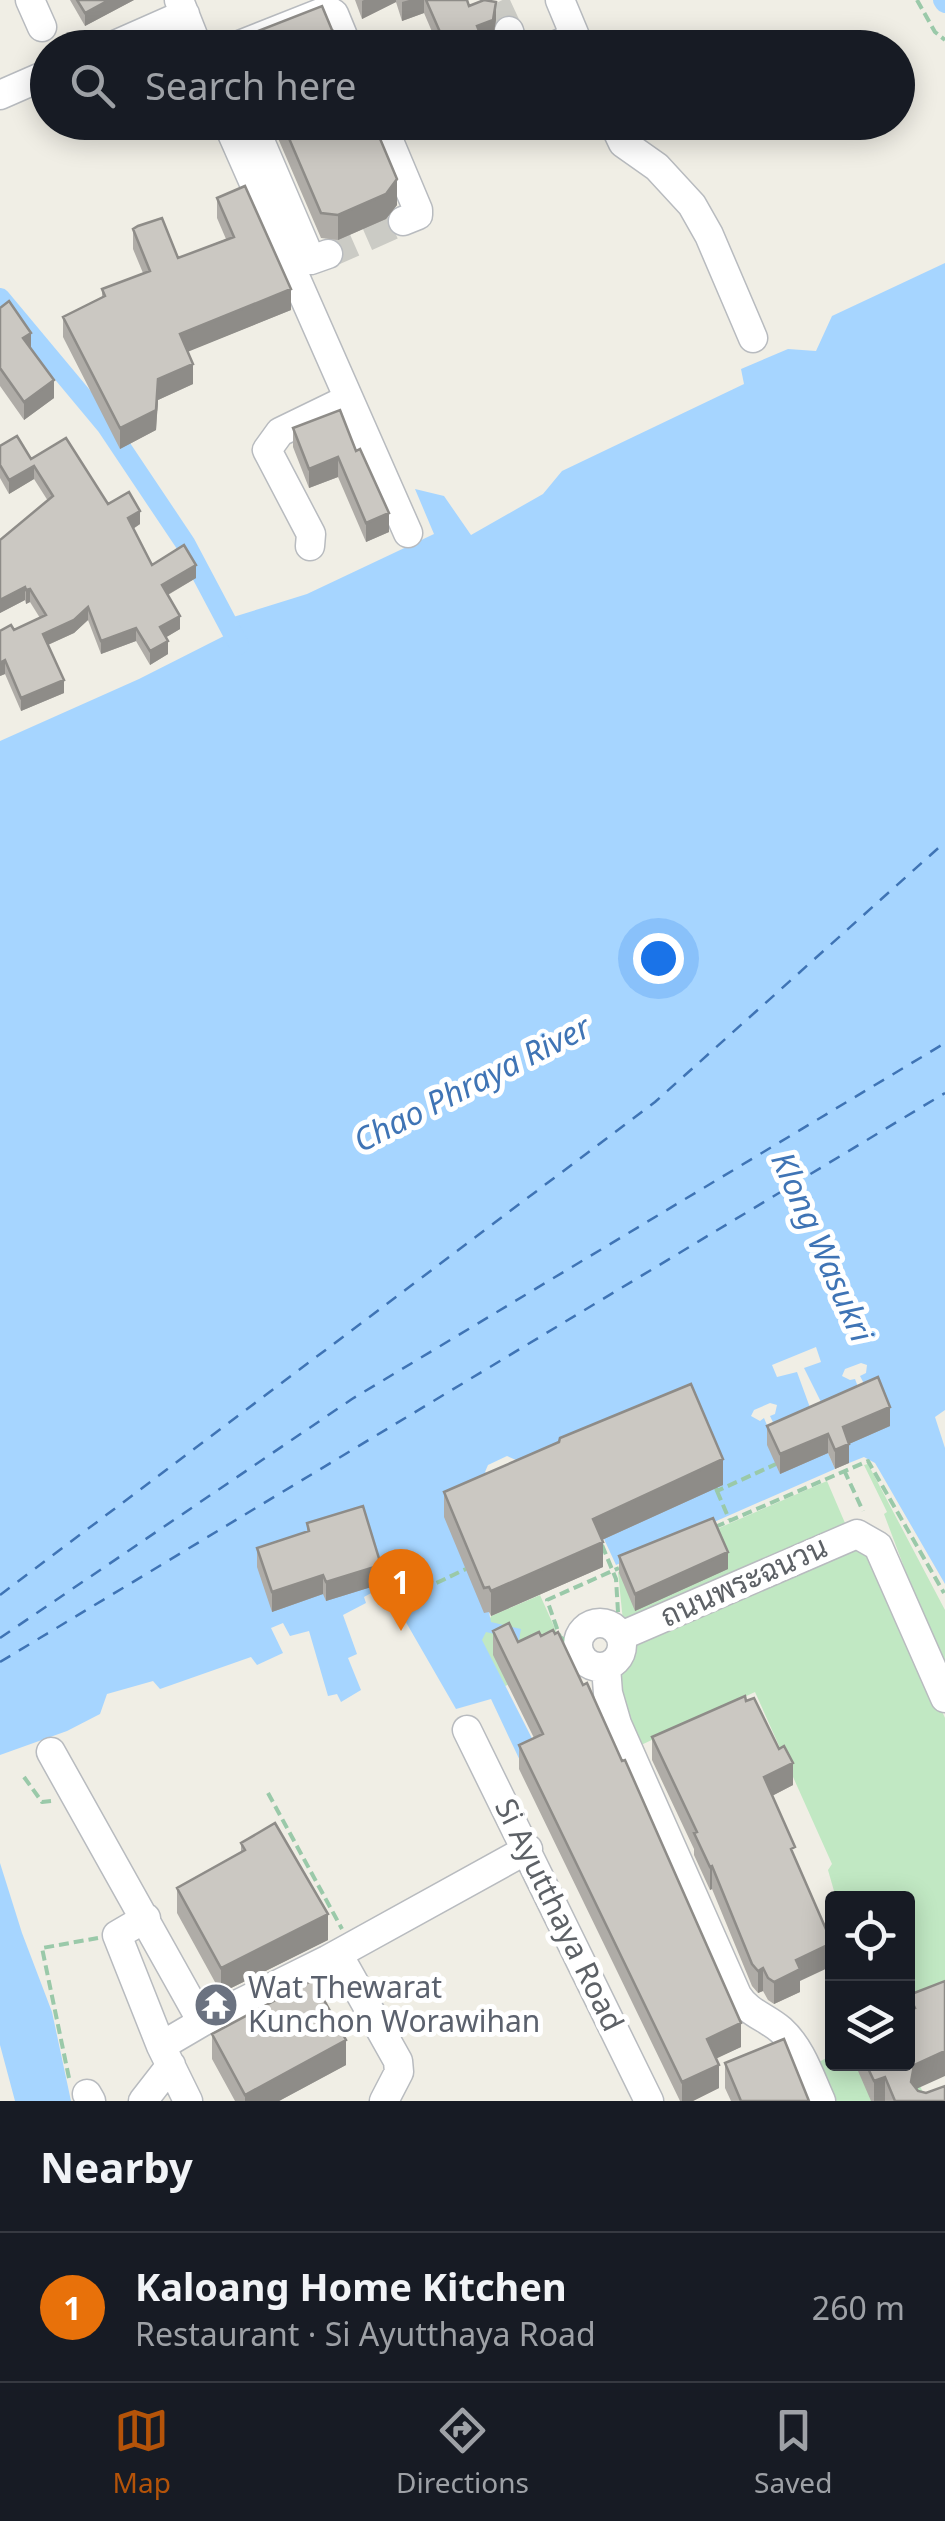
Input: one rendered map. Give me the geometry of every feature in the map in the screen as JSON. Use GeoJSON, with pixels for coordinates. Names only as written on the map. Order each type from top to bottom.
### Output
{"type":"FeatureCollection","features":[{"type":"Feature","properties":{"kind":"street"},"geometry":{"type":"LineString","coordinates":[[30,0],[42,27]]}},
{"type":"Feature","properties":{"kind":"street"},"geometry":{"type":"LineString","coordinates":[[560,0],[573,30]]}},
{"type":"Feature","properties":{"kind":"street"},"geometry":{"type":"LineString","coordinates":[[140,30],[182,7]]}},
{"type":"Feature","properties":{"kind":"street"},"geometry":{"type":"LineString","coordinates":[[277,30],[328,10],[341,30]]}},
{"type":"Feature","properties":{"kind":"street"},"geometry":{"type":"LineString","coordinates":[[0,94],[30,82]]}},
{"type":"Feature","properties":{"kind":"street"},"geometry":{"type":"LineString","coordinates":[[235,140],[408,533]]}},
{"type":"Feature","properties":{"kind":"street"},"geometry":{"type":"LineString","coordinates":[[260,140],[310,260],[328,254]]}},
{"type":"Feature","properties":{"kind":"street"},"geometry":{"type":"LineString","coordinates":[[389,140],[418,210],[418,214],[403,221]]}},
{"type":"Feature","properties":{"kind":"street"},"geometry":{"type":"LineString","coordinates":[[622,140],[657,167],[692,205],[753,338]]}},
{"type":"Feature","properties":{"kind":"street"},"geometry":{"type":"LineString","coordinates":[[310,546],[311,534],[267,450],[280,432],[348,399]]}},
{"type":"Feature","properties":{"kind":"street","name":"ถนนพระฉนวน"},"geometry":{"type":"LineString","coordinates":[[617,1632],[850,1535],[870,1539],[878,1546],[945,1698]]}},
{"type":"Feature","properties":{"kind":"street"},"geometry":{"type":"LineString","coordinates":[[604,1623],[617,1632],[622,1651],[613,1664],[591,1666],[578,1649],[580,1635],[590,1624],[604,1623]]}},
{"type":"Feature","properties":{"kind":"street"},"geometry":{"type":"LineString","coordinates":[[606,1667],[617,1724],[737,1996],[744,2006],[789,2038],[821,2101]]}},
{"type":"Feature","properties":{"kind":"street","name":"Si Ayutthaya Road"},"geometry":{"type":"LineString","coordinates":[[467,1730],[649,2101]]}},
{"type":"Feature","properties":{"kind":"street"},"geometry":{"type":"LineString","coordinates":[[51,1752],[202,2022]]}},
{"type":"Feature","properties":{"kind":"street"},"geometry":{"type":"LineString","coordinates":[[143,2101],[166,2056],[202,2022],[345,1950],[528,1849]]}},
{"type":"Feature","properties":{"kind":"street"},"geometry":{"type":"LineString","coordinates":[[146,1918],[117,1935],[188,2101]]}},
{"type":"Feature","properties":{"kind":"street"},"geometry":{"type":"LineString","coordinates":[[345,1950],[398,2060],[398,2072],[384,2101]]}},
{"type":"Feature","properties":{"kind":"path"},"geometry":{"type":"LineString","coordinates":[[917,0],[935,32],[945,40]]}},
{"type":"Feature","properties":{"kind":"path"},"geometry":{"type":"LineString","coordinates":[[713,1528],[844,1468],[868,1462],[944,1593]]}},
{"type":"Feature","properties":{"kind":"path"},"geometry":{"type":"LineString","coordinates":[[729,1519],[717,1490],[776,1464]]}},
{"type":"Feature","properties":{"kind":"path"},"geometry":{"type":"LineString","coordinates":[[844,1468],[868,1521],[870,1539]]}},
{"type":"Feature","properties":{"kind":"path"},"geometry":{"type":"LineString","coordinates":[[600,1541],[618,1595],[617,1632]]}},
{"type":"Feature","properties":{"kind":"path"},"geometry":{"type":"LineString","coordinates":[[578,1649],[560,1636],[546,1604],[550,1598],[630,1564]]}},
{"type":"Feature","properties":{"kind":"path"},"geometry":{"type":"LineString","coordinates":[[380,1579],[401,1592],[412,1591],[466,1569]]}},
{"type":"Feature","properties":{"kind":"path"},"geometry":{"type":"LineString","coordinates":[[24,1778],[42,1802],[76,1798]]}},
{"type":"Feature","properties":{"kind":"path"},"geometry":{"type":"LineString","coordinates":[[268,1793],[345,1950]]}},
{"type":"Feature","properties":{"kind":"path"},"geometry":{"type":"LineString","coordinates":[[83,2092],[42,1948],[117,1935]]}},
{"type":"Feature","properties":{"kind":"green space"},"geometry":{"type":"Polygon","coordinates":[[[868,1464],[945,1610],[945,1683],[902,1588],[910,1583],[884,1514],[887,1512],[864,1465],[868,1464]]]}},
{"type":"Feature","properties":{"kind":"green space"},"geometry":{"type":"Polygon","coordinates":[[[827,1481],[848,1530],[623,1621],[618,1572],[827,1481]]]}},
{"type":"Feature","properties":{"kind":"green space"},"geometry":{"type":"Polygon","coordinates":[[[846,1545],[872,1554],[945,1718],[945,2003],[915,2015],[915,1891],[834,1891],[828,1870],[832,1864],[755,1692],[641,1745],[635,1741],[620,1684],[629,1647],[846,1545]]]}},
{"type":"Feature","properties":{"kind":"green space"},"geometry":{"type":"Polygon","coordinates":[[[540,1595],[569,1660],[505,1686],[481,1640],[491,1616],[540,1595]]]}},
{"type":"Feature","properties":{"kind":"green space"},"geometry":{"type":"Polygon","coordinates":[[[825,2059],[825,2071],[914,2071],[924,2095],[910,2101],[833,2101],[818,2069],[819,2062],[825,2059]]]}},
{"type":"Feature","properties":{"kind":"water"},"geometry":{"type":"Polygon","coordinates":[[[945,263],[945,1410],[935,1417],[945,1448],[945,1584],[875,1463],[864,1457],[849,1463],[843,1446],[872,1399],[860,1376],[866,1373],[867,1365],[861,1363],[845,1369],[842,1376],[855,1379],[864,1403],[829,1418],[804,1368],[821,1362],[816,1347],[772,1365],[777,1377],[797,1372],[816,1424],[781,1439],[770,1416],[775,1414],[777,1405],[770,1403],[754,1410],[751,1416],[760,1421],[764,1418],[774,1442],[828,1453],[835,1469],[616,1565],[604,1539],[512,1467],[516,1460],[507,1456],[488,1465],[485,1472],[491,1477],[491,1622],[521,1629],[519,1640],[486,1632],[482,1640],[542,1758],[523,1767],[491,1699],[456,1709],[392,1598],[387,1594],[378,1599],[373,1592],[364,1597],[366,1603],[343,1615],[357,1654],[348,1658],[361,1690],[341,1702],[337,1694],[328,1696],[309,1631],[290,1636],[283,1623],[271,1628],[283,1653],[257,1665],[251,1657],[160,1689],[153,1681],[107,1694],[100,1714],[67,1731],[0,1755],[0,741],[224,636],[230,618],[307,594],[434,534],[415,489],[444,496],[471,535],[543,494],[562,471],[744,384],[741,369],[788,349],[816,351],[832,316],[945,263]]]}},
{"type":"Feature","properties":{"kind":"water"},"geometry":{"type":"Polygon","coordinates":[[[0,1863],[52,2012],[71,2101],[15,2101],[0,2045],[0,1863]]]}},
{"type":"Feature","properties":{"kind":"building"},"geometry":{"type":"Polygon","coordinates":[[[77,0],[109,0],[85,13],[77,0]]]}},
{"type":"Feature","properties":{"kind":"building"},"geometry":{"type":"Polygon","coordinates":[[[426,0],[467,0],[469,6],[484,0],[496,2],[493,20],[477,26],[479,30],[439,30],[426,0]]]}},
{"type":"Feature","properties":{"kind":"building"},"geometry":{"type":"Polygon","coordinates":[[[322,6],[332,30],[261,30],[322,6]]]}},
{"type":"Feature","properties":{"kind":"building"},"geometry":{"type":"Polygon","coordinates":[[[290,140],[381,140],[397,179],[386,194],[338,215],[321,213],[290,140]]]}},
{"type":"Feature","properties":{"kind":"building"},"geometry":{"type":"Polygon","coordinates":[[[245,186],[291,289],[180,334],[193,364],[158,379],[156,410],[120,428],[63,317],[105,296],[102,289],[150,271],[133,229],[138,226],[162,218],[178,258],[234,237],[217,198],[245,186]]]}},
{"type":"Feature","properties":{"kind":"building"},"geometry":{"type":"Polygon","coordinates":[[[9,301],[31,333],[23,338],[54,380],[24,402],[0,368],[0,308],[9,301]]]}},
{"type":"Feature","properties":{"kind":"building"},"geometry":{"type":"Polygon","coordinates":[[[340,410],[356,451],[360,449],[389,513],[366,523],[338,457],[309,469],[293,428],[340,410]]]}},
{"type":"Feature","properties":{"kind":"building"},"geometry":{"type":"Polygon","coordinates":[[[17,436],[31,459],[66,438],[108,504],[129,492],[140,511],[128,518],[152,565],[184,545],[196,565],[162,585],[180,616],[160,627],[168,641],[150,651],[136,628],[101,641],[88,607],[74,620],[43,634],[64,680],[21,698],[5,660],[0,663],[0,631],[11,625],[14,630],[46,615],[25,587],[0,600],[0,540],[53,496],[34,466],[9,480],[0,465],[0,446],[17,436]]]}},
{"type":"Feature","properties":{"kind":"building"},"geometry":{"type":"Polygon","coordinates":[[[878,1377],[890,1407],[843,1427],[849,1444],[835,1450],[828,1434],[780,1454],[767,1426],[878,1377]]]}},
{"type":"Feature","properties":{"kind":"building"},"geometry":{"type":"Polygon","coordinates":[[[691,1384],[723,1459],[593,1519],[603,1542],[491,1591],[484,1588],[444,1492],[559,1442],[560,1438],[691,1384]]]}},
{"type":"Feature","properties":{"kind":"building"},"geometry":{"type":"Polygon","coordinates":[[[363,1506],[381,1565],[326,1582],[323,1575],[272,1592],[257,1548],[309,1531],[307,1523],[363,1506]]]}},
{"type":"Feature","properties":{"kind":"building"},"geometry":{"type":"Polygon","coordinates":[[[713,1518],[728,1552],[635,1594],[619,1556],[713,1518]]]}},
{"type":"Feature","properties":{"kind":"building"},"geometry":{"type":"Polygon","coordinates":[[[509,1623],[518,1642],[539,1632],[541,1636],[553,1630],[558,1632],[583,1685],[587,1683],[622,1761],[625,1760],[741,2023],[707,2039],[719,2065],[682,2082],[519,1745],[543,1734],[493,1631],[509,1623]]]}},
{"type":"Feature","properties":{"kind":"building"},"geometry":{"type":"Polygon","coordinates":[[[745,1696],[746,1701],[754,1698],[779,1749],[784,1746],[793,1763],[764,1777],[825,1927],[825,1946],[796,1960],[800,1969],[774,1982],[763,1968],[758,1971],[752,1964],[652,1737],[745,1696]]]}},
{"type":"Feature","properties":{"kind":"building"},"geometry":{"type":"Polygon","coordinates":[[[275,1823],[328,1914],[221,1968],[177,1888],[245,1850],[241,1843],[275,1823]]]}},
{"type":"Feature","properties":{"kind":"building"},"geometry":{"type":"Polygon","coordinates":[[[313,1980],[346,2040],[245,2095],[212,2034],[313,1980]]]}},
{"type":"Feature","properties":{"kind":"building"},"geometry":{"type":"Polygon","coordinates":[[[945,1981],[945,2051],[915,2065],[915,2008],[915,1993],[945,1981]]]}},
{"type":"Feature","properties":{"kind":"building"},"geometry":{"type":"Polygon","coordinates":[[[784,2039],[809,2101],[741,2101],[725,2063],[784,2039]]]}},
{"type":"Feature","properties":{"kind":"building"},"geometry":{"type":"Polygon","coordinates":[[[869,2071],[913,2071],[911,2082],[918,2091],[926,2093],[945,2086],[945,2101],[895,2101],[885,2077],[874,2081],[869,2071]]]}},
{"type":"Feature","properties":{"kind":"waterway"},"geometry":{"type":"LineString","coordinates":[[0,298],[106,425],[185,543],[239,645]]}},
{"type":"Feature","properties":{"kind":"ferry route"},"geometry":{"type":"LineString","coordinates":[[0,1595],[655,1102],[945,842]]}},
{"type":"Feature","properties":{"kind":"ferry route"},"geometry":{"type":"LineString","coordinates":[[0,1638],[352,1399],[945,1043]]}},
{"type":"Feature","properties":{"kind":"ferry route"},"geometry":{"type":"LineString","coordinates":[[0,1662],[945,1093]]}},
{"type":"Feature","properties":{"kind":"tunnel"},"geometry":{"type":"LineString","coordinates":[[496,3],[509,30]]}},
{"type":"Feature","properties":{"kind":"tunnel"},"geometry":{"type":"LineString","coordinates":[[328,254],[403,221]]}},
{"type":"Feature","properties":{"kind":"place","name":"Kaloang Home Kitchen"},"geometry":{"type":"Point","coordinates":[401,1631]}},
{"type":"Feature","properties":{"kind":"place","name":"Wat Thewarat Kunchon Worawihan"},"geometry":{"type":"Point","coordinates":[216,2005]}},
{"type":"Feature","properties":{"kind":"water label","name":"Chao Phraya River"},"geometry":{"type":"Point","coordinates":[472,1084]}},
{"type":"Feature","properties":{"kind":"water label","name":"Klong Wasukri"},"geometry":{"type":"Point","coordinates":[822,1247]}}]}
